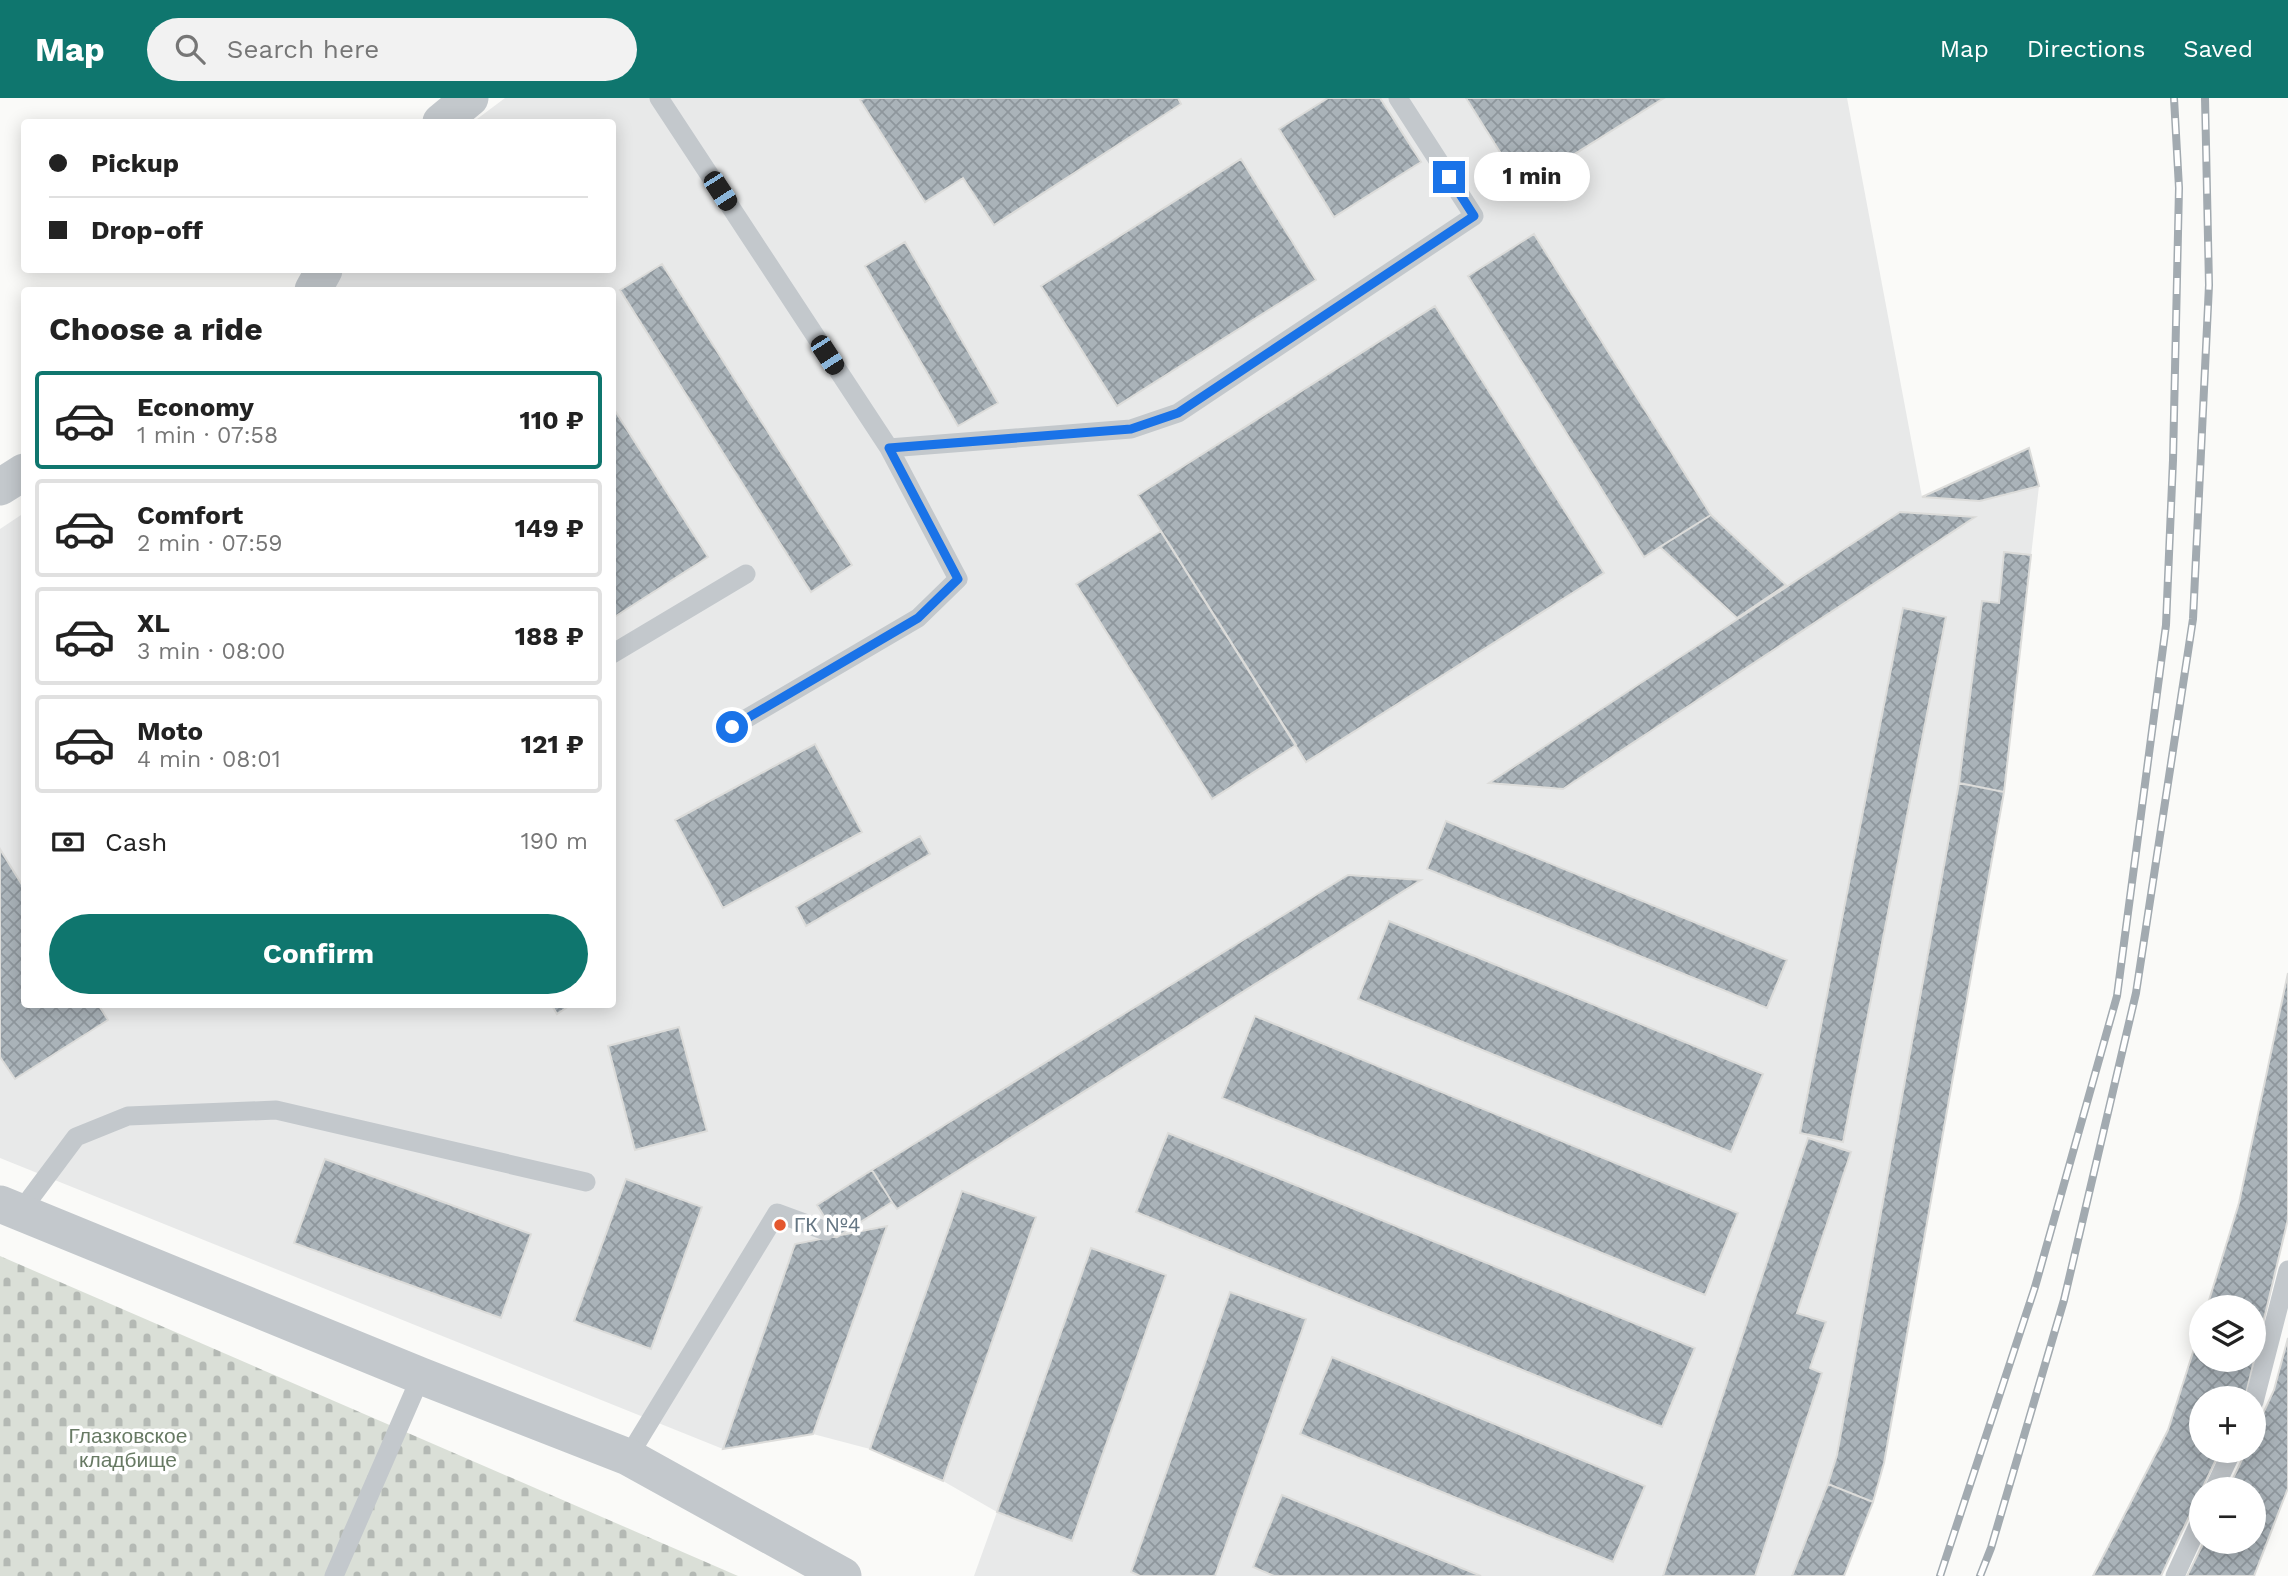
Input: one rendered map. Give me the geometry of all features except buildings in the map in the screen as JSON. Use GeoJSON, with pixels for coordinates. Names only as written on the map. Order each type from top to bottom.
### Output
{"type":"FeatureCollection","features":[{"type":"Feature","properties":{"kind":"street"},"geometry":{"type":"LineString","coordinates":[[445,119],[470,98]]}},
{"type":"Feature","properties":{"kind":"street"},"geometry":{"type":"LineString","coordinates":[[0,487],[21,474]]}},
{"type":"Feature","properties":{"kind":"street"},"geometry":{"type":"LineString","coordinates":[[10,1208],[421,1376],[628,1457],[843,1576]]}},
{"type":"Feature","properties":{"kind":"lane"},"geometry":{"type":"LineString","coordinates":[[659,98],[889,448],[958,579],[918,618],[732,727]]}},
{"type":"Feature","properties":{"kind":"lane"},"geometry":{"type":"LineString","coordinates":[[889,448],[1131,429],[1178,413],[1474,216],[1398,98]]}},
{"type":"Feature","properties":{"kind":"lane"},"geometry":{"type":"LineString","coordinates":[[616,652],[746,574]]}},
{"type":"Feature","properties":{"kind":"lane"},"geometry":{"type":"LineString","coordinates":[[10,1208],[76,1137],[128,1116],[276,1110],[586,1182]]}},
{"type":"Feature","properties":{"kind":"lane"},"geometry":{"type":"LineString","coordinates":[[628,1457],[778,1213],[826,1231]]}},
{"type":"Feature","properties":{"kind":"lane"},"geometry":{"type":"LineString","coordinates":[[2258,1386],[2288,1270]]}},
{"type":"Feature","properties":{"kind":"lane"},"geometry":{"type":"LineString","coordinates":[[334,1576],[421,1376]]}},
{"type":"Feature","properties":{"kind":"lane"},"geometry":{"type":"LineString","coordinates":[[2175,1576],[2189,1545]]}},
{"type":"Feature","properties":{"kind":"shaded area"},"geometry":{"type":"Polygon","coordinates":[[[505,98],[1847,98],[1922,497],[2029,448],[2039,486],[2004,792],[1873,1502],[1844,1576],[974,1576],[997,1512],[943,1481],[870,1449],[813,1434],[723,1449],[0,1158],[0,529],[21,515],[21,1008],[616,1008],[616,287],[309,287],[319,273],[616,273],[616,119],[477,119],[505,98]]]}},
{"type":"Feature","properties":{"kind":"green space","name":"Глазковское кладбище"},"geometry":{"type":"Polygon","coordinates":[[[0,1256],[738,1576],[0,1576],[0,1256]]]}},
{"type":"Feature","properties":{"kind":"railway"},"geometry":{"type":"LineString","coordinates":[[1940,1576],[2035,1287],[2117,996],[2166,625],[2179,188],[2174,98]]}},
{"type":"Feature","properties":{"kind":"railway"},"geometry":{"type":"LineString","coordinates":[[1980,1576],[1991,1548],[2064,1300],[2136,993],[2193,619],[2209,285],[2205,98]]}},
{"type":"Feature","properties":{"kind":"place","name":"ГК №4"},"geometry":{"type":"Point","coordinates":[780,1225]}},
{"type":"Feature","properties":{"kind":"route"},"geometry":{"type":"LineString","coordinates":[[732,727],[918,618],[958,579],[889,448],[1131,429],[1178,413],[1474,216],[1449,177]]}}]}
